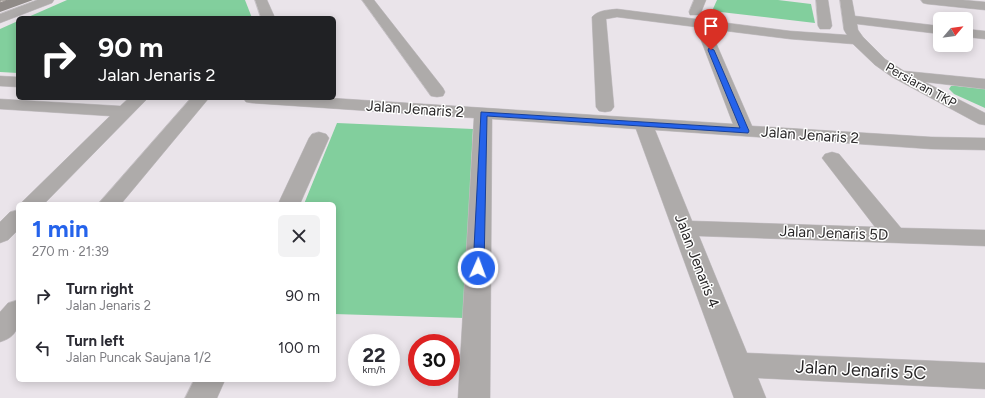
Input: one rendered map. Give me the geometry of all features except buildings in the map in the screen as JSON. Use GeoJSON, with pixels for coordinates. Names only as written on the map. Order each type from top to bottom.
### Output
{"type":"FeatureCollection","features":[{"type":"Feature","properties":{"kind":"street"},"geometry":{"type":"LineString","coordinates":[[0,19],[48,0]]}},
{"type":"Feature","properties":{"kind":"street"},"geometry":{"type":"LineString","coordinates":[[261,0],[267,16]]}},
{"type":"Feature","properties":{"kind":"street"},"geometry":{"type":"LineString","coordinates":[[368,0],[438,92]]}},
{"type":"Feature","properties":{"kind":"street"},"geometry":{"type":"LineString","coordinates":[[822,0],[825,26]]}},
{"type":"Feature","properties":{"kind":"street"},"geometry":{"type":"LineString","coordinates":[[846,0],[852,30]]}},
{"type":"Feature","properties":{"kind":"street"},"geometry":{"type":"LineString","coordinates":[[927,0],[985,6]]}},
{"type":"Feature","properties":{"kind":"street"},"geometry":{"type":"LineString","coordinates":[[612,3],[852,30]]}},
{"type":"Feature","properties":{"kind":"street"},"geometry":{"type":"LineString","coordinates":[[550,104],[605,107],[742,123],[698,12]]}},
{"type":"Feature","properties":{"kind":"street"},"geometry":{"type":"LineString","coordinates":[[605,107],[599,17],[605,14],[698,12],[790,35],[852,30],[933,30]]}},
{"type":"Feature","properties":{"kind":"street","name":"Persiaran TKP"},"geometry":{"type":"LineString","coordinates":[[852,30],[880,62],[898,74],[985,120]]}},
{"type":"Feature","properties":{"kind":"street"},"geometry":{"type":"LineString","coordinates":[[973,34],[985,35]]}},
{"type":"Feature","properties":{"kind":"street"},"geometry":{"type":"LineString","coordinates":[[898,74],[985,84]]}},
{"type":"Feature","properties":{"kind":"street"},"geometry":{"type":"LineString","coordinates":[[0,81],[16,82]]}},
{"type":"Feature","properties":{"kind":"street"},"geometry":{"type":"LineString","coordinates":[[33,202],[137,100]]}},
{"type":"Feature","properties":{"kind":"street"},"geometry":{"type":"LineString","coordinates":[[111,202],[198,100]]}},
{"type":"Feature","properties":{"kind":"street","name":"Jalan Jenaris 2"},"geometry":{"type":"LineString","coordinates":[[304,100],[643,124],[742,123],[931,143],[983,146]]}},
{"type":"Feature","properties":{"kind":"street"},"geometry":{"type":"LineString","coordinates":[[0,104],[124,112]]}},
{"type":"Feature","properties":{"kind":"street"},"geometry":{"type":"LineString","coordinates":[[474,398],[483,113]]}},
{"type":"Feature","properties":{"kind":"street","name":"Jalan Jenaris 4"},"geometry":{"type":"LineString","coordinates":[[643,124],[750,398]]}},
{"type":"Feature","properties":{"kind":"street"},"geometry":{"type":"LineString","coordinates":[[290,202],[319,138]]}},
{"type":"Feature","properties":{"kind":"street"},"geometry":{"type":"LineString","coordinates":[[832,158],[894,235]]}},
{"type":"Feature","properties":{"kind":"street"},"geometry":{"type":"LineString","coordinates":[[0,235],[16,219]]}},
{"type":"Feature","properties":{"kind":"street","name":"Jalan Jenaris 5D"},"geometry":{"type":"LineString","coordinates":[[684,228],[985,238]]}},
{"type":"Feature","properties":{"kind":"street"},"geometry":{"type":"LineString","coordinates":[[0,331],[16,312]]}},
{"type":"Feature","properties":{"kind":"street","name":"Jalan Jenaris 5C"},"geometry":{"type":"LineString","coordinates":[[738,365],[985,376]]}},
{"type":"Feature","properties":{"kind":"street"},"geometry":{"type":"LineString","coordinates":[[201,398],[209,382]]}},
{"type":"Feature","properties":{"kind":"green space"},"geometry":{"type":"Polygon","coordinates":[[[67,0],[245,0],[251,16],[31,16],[67,0]]]}},
{"type":"Feature","properties":{"kind":"green space"},"geometry":{"type":"Polygon","coordinates":[[[717,0],[778,0],[811,4],[815,23],[712,11],[717,0]]]}},
{"type":"Feature","properties":{"kind":"green space"},"geometry":{"type":"Polygon","coordinates":[[[16,22],[16,73],[0,72],[0,29],[16,22]]]}},
{"type":"Feature","properties":{"kind":"green space"},"geometry":{"type":"Polygon","coordinates":[[[951,86],[985,89],[985,108],[954,94],[949,89],[951,86]]]}},
{"type":"Feature","properties":{"kind":"green space"},"geometry":{"type":"Polygon","coordinates":[[[337,123],[473,129],[464,318],[336,314],[336,202],[305,202],[337,123]]]}},
{"type":"Feature","properties":{"kind":"route"},"geometry":{"type":"LineString","coordinates":[[478,268],[483,113],[745,131],[711,50]]}}]}
